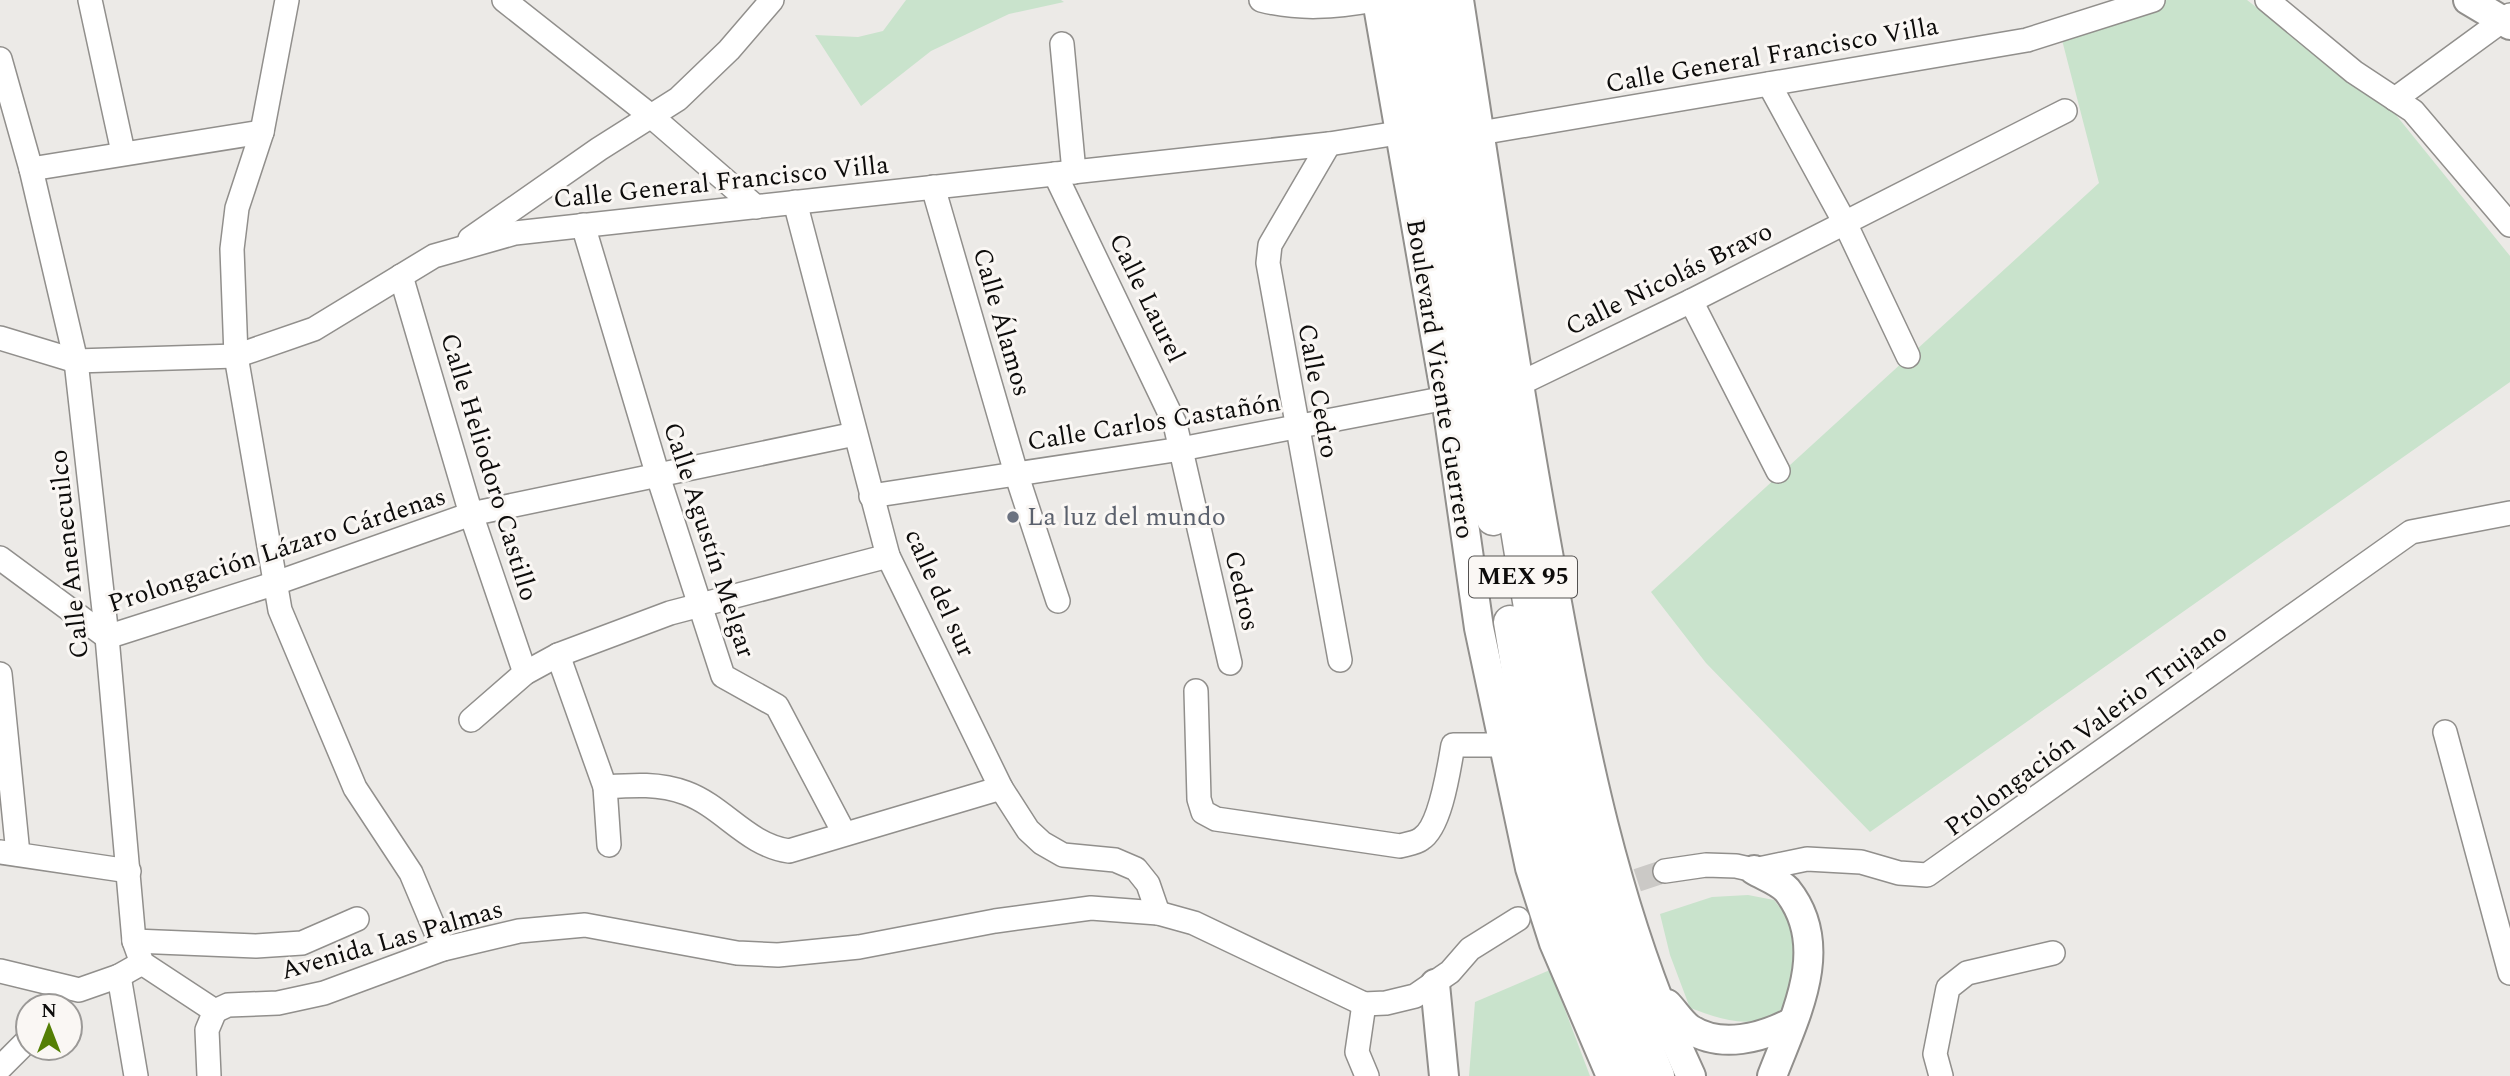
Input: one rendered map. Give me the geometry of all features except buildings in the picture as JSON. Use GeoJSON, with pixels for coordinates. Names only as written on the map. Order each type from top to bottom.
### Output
{"type":"FeatureCollection","features":[{"type":"Feature","properties":{"kind":"highway","name":"Boulevard Vicente Guerrero"},"geometry":{"type":"LineString","coordinates":[[1403,0],[1428,71],[1555,743],[1586,872],[1627,1003],[1658,1076]]}},
{"type":"Feature","properties":{"kind":"highway","name":"Boulevard Vicente Guerrero"},"geometry":{"type":"LineString","coordinates":[[1431,0],[1428,71],[1530,744],[1562,894],[1629,1076]]}},
{"type":"Feature","properties":{"kind":"main road","name":"Boulevard Vicente Guerrero"},"geometry":{"type":"LineString","coordinates":[[1376,0],[1446,398],[1479,628],[1530,868],[1554,943],[1605,1068]]}},
{"type":"Feature","properties":{"kind":"main road"},"geometry":{"type":"LineString","coordinates":[[1459,0],[1517,385],[1584,751],[1636,938],[1691,1076]]}},
{"type":"Feature","properties":{"kind":"main road"},"geometry":{"type":"LineString","coordinates":[[2468,0],[2508,20]]}},
{"type":"Feature","properties":{"kind":"main road"},"geometry":{"type":"LineString","coordinates":[[1754,870],[1785,888],[1805,927],[1809,974],[1774,1075]]}},
{"type":"Feature","properties":{"kind":"main road"},"geometry":{"type":"LineString","coordinates":[[1435,984],[1444,1076]]}},
{"type":"Feature","properties":{"kind":"main road"},"geometry":{"type":"LineString","coordinates":[[1658,993],[1690,1028],[1712,1036],[1750,1039],[1771,1034],[1792,1022]]}},
{"type":"Feature","properties":{"kind":"street"},"geometry":{"type":"LineString","coordinates":[[90,0],[123,152]]}},
{"type":"Feature","properties":{"kind":"street"},"geometry":{"type":"LineString","coordinates":[[287,0],[262,132],[237,208],[232,249],[236,356],[280,610],[355,788],[411,873],[443,949]]}},
{"type":"Feature","properties":{"kind":"street"},"geometry":{"type":"LineString","coordinates":[[505,0],[651,116],[756,206]]}},
{"type":"Feature","properties":{"kind":"street"},"geometry":{"type":"LineString","coordinates":[[453,251],[678,99],[729,50],[772,0]]}},
{"type":"Feature","properties":{"kind":"street"},"geometry":{"type":"LineString","coordinates":[[1261,0],[1280,5],[1327,8],[1376,0]]}},
{"type":"Feature","properties":{"kind":"street","name":"Calle General Francisco Villa"},"geometry":{"type":"LineString","coordinates":[[1480,133],[2027,40],[2152,0]]}},
{"type":"Feature","properties":{"kind":"street"},"geometry":{"type":"LineString","coordinates":[[2267,0],[2354,72],[2413,111],[2510,226]]}},
{"type":"Feature","properties":{"kind":"street"},"geometry":{"type":"LineString","coordinates":[[2395,99],[2508,20]]}},
{"type":"Feature","properties":{"kind":"street"},"geometry":{"type":"LineString","coordinates":[[1062,44],[1064,173]]}},
{"type":"Feature","properties":{"kind":"street","name":"Calle Anenecuilco"},"geometry":{"type":"LineString","coordinates":[[0,59],[31,169],[76,361],[107,637],[134,941],[142,963]]}},
{"type":"Feature","properties":{"kind":"street"},"geometry":{"type":"LineString","coordinates":[[1769,84],[1845,223],[1908,356]]}},
{"type":"Feature","properties":{"kind":"street","name":"Calle Nicolás Bravo"},"geometry":{"type":"LineString","coordinates":[[1517,385],[1691,301],[2065,111]]}},
{"type":"Feature","properties":{"kind":"street"},"geometry":{"type":"LineString","coordinates":[[31,169],[123,152],[262,132]]}},
{"type":"Feature","properties":{"kind":"street","name":"Calle General Francisco Villa"},"geometry":{"type":"LineString","coordinates":[[0,338],[76,361],[236,356],[314,329],[434,256],[515,233],[1329,144],[1398,132]]}},
{"type":"Feature","properties":{"kind":"street","name":"Calle Cedro"},"geometry":{"type":"LineString","coordinates":[[1329,144],[1270,245],[1270,287],[1339,660]]}},
{"type":"Feature","properties":{"kind":"street","name":"Calle Laurel"},"geometry":{"type":"LineString","coordinates":[[1064,173],[1175,424],[1181,449]]}},
{"type":"Feature","properties":{"kind":"street","name":"Calle Álamos"},"geometry":{"type":"LineString","coordinates":[[933,187],[1016,473],[1058,601]]}},
{"type":"Feature","properties":{"kind":"street","name":"calle del sur"},"geometry":{"type":"LineString","coordinates":[[795,202],[888,556],[1001,788],[1028,830],[1042,844],[1063,855],[1115,860],[1136,869],[1148,884],[1158,913]]}},
{"type":"Feature","properties":{"kind":"street","name":"Calle Agustín Melgar"},"geometry":{"type":"LineString","coordinates":[[583,225],[657,476],[723,676],[777,706],[844,833]]}},
{"type":"Feature","properties":{"kind":"street","name":"Calle Heliodoro Castillo"},"geometry":{"type":"LineString","coordinates":[[401,276],[471,514],[525,673]]}},
{"type":"Feature","properties":{"kind":"street"},"geometry":{"type":"LineString","coordinates":[[1691,301],[1778,471]]}},
{"type":"Feature","properties":{"kind":"street","name":"Calle Carlos Castañón"},"geometry":{"type":"LineString","coordinates":[[871,496],[1181,449],[1446,398]]}},
{"type":"Feature","properties":{"kind":"street","name":"Prolongación Lázaro Cárdenas"},"geometry":{"type":"LineString","coordinates":[[0,558],[107,637],[276,583],[471,514],[855,434]]}},
{"type":"Feature","properties":{"kind":"street","name":"Cedros"},"geometry":{"type":"LineString","coordinates":[[1181,449],[1230,663]]}},
{"type":"Feature","properties":{"kind":"street","name":"Prolongación Valerio Trujano"},"geometry":{"type":"LineString","coordinates":[[1665,872],[1706,865],[1754,870],[1807,859],[1861,862],[1899,873],[1927,875],[2411,532],[2510,513]]}},
{"type":"Feature","properties":{"kind":"street"},"geometry":{"type":"LineString","coordinates":[[471,720],[525,673],[558,655],[699,605],[888,556]]}},
{"type":"Feature","properties":{"kind":"street"},"geometry":{"type":"LineString","coordinates":[[558,655],[605,787],[609,845]]}},
{"type":"Feature","properties":{"kind":"street"},"geometry":{"type":"LineString","coordinates":[[0,674],[9,853],[129,871]]}},
{"type":"Feature","properties":{"kind":"street"},"geometry":{"type":"LineString","coordinates":[[1196,691],[1199,800],[1203,812],[1216,819],[1400,846],[1423,839],[1433,823],[1443,796],[1453,745],[1504,745]]}},
{"type":"Feature","properties":{"kind":"street"},"geometry":{"type":"LineString","coordinates":[[2445,732],[2510,973]]}},
{"type":"Feature","properties":{"kind":"street"},"geometry":{"type":"LineString","coordinates":[[605,787],[649,784],[687,793],[770,848],[789,851],[1001,788]]}},
{"type":"Feature","properties":{"kind":"street","name":"Avenida Las Palmas"},"geometry":{"type":"LineString","coordinates":[[215,1011],[228,1005],[278,1003],[324,993],[443,949],[519,931],[585,925],[737,953],[778,955],[859,947],[995,921],[1091,908],[1158,913]]}},
{"type":"Feature","properties":{"kind":"street"},"geometry":{"type":"LineString","coordinates":[[1158,913],[1224,936],[1364,1004],[1386,1003],[1415,996],[1451,972],[1470,949],[1518,919]]}},
{"type":"Feature","properties":{"kind":"street"},"geometry":{"type":"LineString","coordinates":[[134,941],[256,946],[302,943],[357,919]]}},
{"type":"Feature","properties":{"kind":"street"},"geometry":{"type":"LineString","coordinates":[[1941,1076],[1935,1054],[1948,988],[1967,973],[2053,953]]}},
{"type":"Feature","properties":{"kind":"street"},"geometry":{"type":"LineString","coordinates":[[84,992],[142,963],[215,1011],[208,1031],[209,1076]]}},
{"type":"Feature","properties":{"kind":"street"},"geometry":{"type":"LineString","coordinates":[[0,971],[55,992]]}},
{"type":"Feature","properties":{"kind":"street"},"geometry":{"type":"LineString","coordinates":[[119,976],[136,1076]]}},
{"type":"Feature","properties":{"kind":"street"},"geometry":{"type":"LineString","coordinates":[[1364,1004],[1357,1052],[1367,1076]]}},
{"type":"Feature","properties":{"kind":"street"},"geometry":{"type":"LineString","coordinates":[[0,1068],[14,1054]]}},
{"type":"Feature","properties":{"kind":"green space"},"geometry":{"type":"Polygon","coordinates":[[[906,0],[1064,2],[1009,14],[931,51],[861,106],[815,35],[858,37],[883,31],[906,0]]]}},
{"type":"Feature","properties":{"kind":"green space"},"geometry":{"type":"Polygon","coordinates":[[[2167,0],[2247,0],[2396,115],[2510,256],[2510,382],[1870,832],[1706,663],[1651,592],[2099,183],[2062,40],[2167,0]]]}},
{"type":"Feature","properties":{"kind":"green space"},"geometry":{"type":"Polygon","coordinates":[[[1748,895],[1774,900],[1786,916],[1797,938],[1800,966],[1793,993],[1785,1004],[1764,1019],[1745,1022],[1726,1020],[1690,1008],[1670,955],[1660,914],[1712,897],[1748,895]]]}},
{"type":"Feature","properties":{"kind":"green space"},"geometry":{"type":"Polygon","coordinates":[[[1550,970],[1590,1076],[1469,1076],[1475,1002],[1550,970]]]}},
{"type":"Feature","properties":{"kind":"tunnel"},"geometry":{"type":"LineString","coordinates":[[1605,891],[1665,871]]}},
{"type":"Feature","properties":{"kind":"place","name":"La luz del mundo"},"geometry":{"type":"Point","coordinates":[1013,517]}}]}
